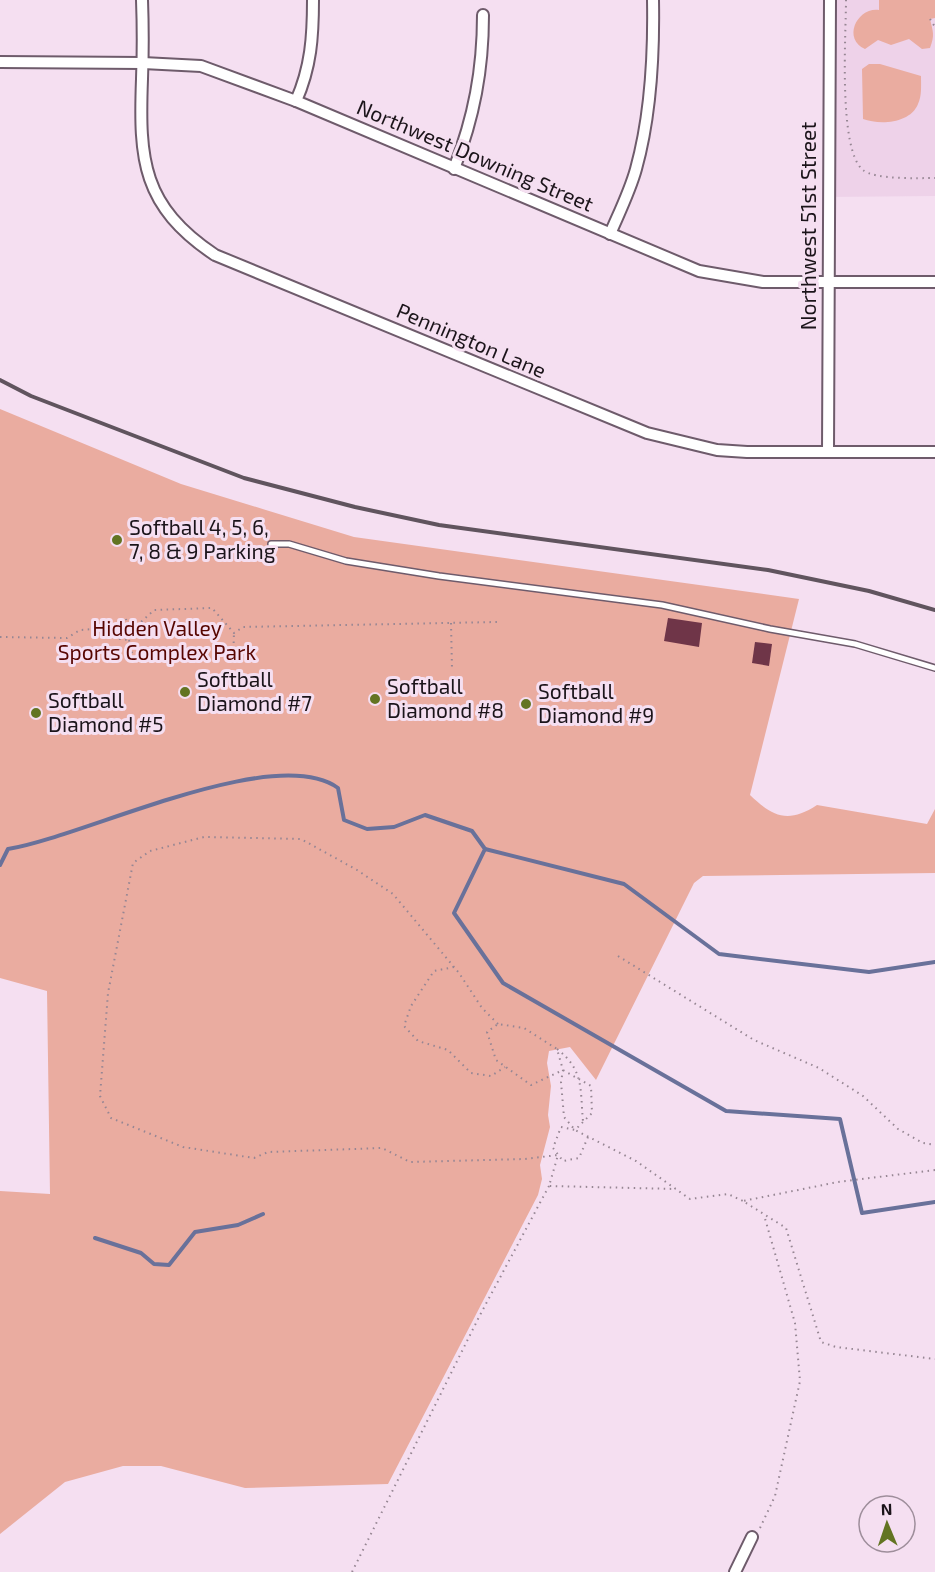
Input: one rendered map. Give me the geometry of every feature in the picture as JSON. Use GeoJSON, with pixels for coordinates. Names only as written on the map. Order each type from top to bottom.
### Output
{"type":"FeatureCollection","features":[{"type":"Feature","properties":{"kind":"street","name":"Pennington Lane"},"geometry":{"type":"LineString","coordinates":[[142,0],[143,63],[140,136],[147,172],[171,216],[200,245],[215,255],[647,434],[717,450],[935,452]]}},
{"type":"Feature","properties":{"kind":"street"},"geometry":{"type":"LineString","coordinates":[[297,101],[313,49],[313,0]]}},
{"type":"Feature","properties":{"kind":"street"},"geometry":{"type":"LineString","coordinates":[[610,234],[635,171],[640,151],[653,62],[653,0]]}},
{"type":"Feature","properties":{"kind":"street","name":"Northwest 51st Street"},"geometry":{"type":"LineString","coordinates":[[828,452],[830,0]]}},
{"type":"Feature","properties":{"kind":"street"},"geometry":{"type":"LineString","coordinates":[[454,169],[478,95],[483,15]]}},
{"type":"Feature","properties":{"kind":"street","name":"Northwest Downing Street"},"geometry":{"type":"LineString","coordinates":[[0,63],[143,63],[201,66],[297,101],[699,271],[738,280],[763,282],[935,282]]}},
{"type":"Feature","properties":{"kind":"street"},"geometry":{"type":"LineString","coordinates":[[735,1572],[752,1537]]}},
{"type":"Feature","properties":{"kind":"lane"},"geometry":{"type":"LineString","coordinates":[[271,544],[290,544],[346,561],[439,576],[662,605],[770,629],[855,644],[935,668]]}},
{"type":"Feature","properties":{"kind":"path"},"geometry":{"type":"LineString","coordinates":[[846,0],[846,132],[852,156],[863,171],[875,175],[935,178]]}},
{"type":"Feature","properties":{"kind":"path"},"geometry":{"type":"LineString","coordinates":[[930,18],[935,27]]}},
{"type":"Feature","properties":{"kind":"path"},"geometry":{"type":"LineString","coordinates":[[128,634],[154,610],[212,608],[234,633],[233,661]]}},
{"type":"Feature","properties":{"kind":"path"},"geometry":{"type":"LineString","coordinates":[[126,620],[134,662]]}},
{"type":"Feature","properties":{"kind":"path"},"geometry":{"type":"LineString","coordinates":[[234,633],[243,627],[497,622]]}},
{"type":"Feature","properties":{"kind":"path"},"geometry":{"type":"LineString","coordinates":[[451,623],[452,669]]}},
{"type":"Feature","properties":{"kind":"path"},"geometry":{"type":"LineString","coordinates":[[0,637],[67,638],[80,630],[109,628],[120,639],[129,640]]}},
{"type":"Feature","properties":{"kind":"path"},"geometry":{"type":"LineString","coordinates":[[558,1155],[525,1159],[410,1162],[382,1148],[268,1152],[254,1158],[183,1147],[111,1118],[100,1095],[108,993],[133,862],[150,851],[204,837],[301,839],[357,870],[393,894],[454,968],[482,1008],[498,1024],[524,1028],[571,1060],[579,1077],[583,1121]]}},
{"type":"Feature","properties":{"kind":"path"},"geometry":{"type":"LineString","coordinates":[[618,956],[754,1040],[819,1068],[863,1096],[898,1129],[923,1143],[935,1145]]}},
{"type":"Feature","properties":{"kind":"path"},"geometry":{"type":"LineString","coordinates":[[454,968],[434,971],[411,1006],[404,1026],[418,1041],[448,1050],[471,1073],[491,1076],[506,1066]]}},
{"type":"Feature","properties":{"kind":"path"},"geometry":{"type":"LineString","coordinates":[[498,1024],[488,1032],[496,1060],[531,1085],[563,1070],[579,1077],[591,1086],[592,1113],[575,1130]]}},
{"type":"Feature","properties":{"kind":"path"},"geometry":{"type":"LineString","coordinates":[[557,1049],[563,1070],[561,1082],[564,1117],[575,1130]]}},
{"type":"Feature","properties":{"kind":"path"},"geometry":{"type":"LineString","coordinates":[[588,1137],[579,1158],[563,1161],[553,1148],[561,1127],[575,1130],[636,1161],[690,1199],[728,1194],[786,1228],[821,1342],[836,1347],[935,1359]]}},
{"type":"Feature","properties":{"kind":"path"},"geometry":{"type":"LineString","coordinates":[[352,1572],[480,1315],[549,1186],[558,1155]]}},
{"type":"Feature","properties":{"kind":"path"},"geometry":{"type":"LineString","coordinates":[[743,1201],[838,1182],[935,1170]]}},
{"type":"Feature","properties":{"kind":"path"},"geometry":{"type":"LineString","coordinates":[[549,1186],[676,1189]]}},
{"type":"Feature","properties":{"kind":"path"},"geometry":{"type":"LineString","coordinates":[[752,1537],[759,1531],[775,1496],[800,1381],[795,1323],[764,1215]]}},
{"type":"Feature","properties":{"kind":"shaded area"},"geometry":{"type":"Polygon","coordinates":[[[830,0],[935,0],[935,196],[828,197],[830,0]]]}},
{"type":"Feature","properties":{"kind":"green space"},"geometry":{"type":"Polygon","coordinates":[[[879,0],[935,0],[935,18],[930,19],[933,40],[930,48],[922,49],[909,39],[891,45],[878,40],[865,49],[858,44],[854,38],[855,25],[864,13],[879,10],[879,0]]]}},
{"type":"Feature","properties":{"kind":"green space"},"geometry":{"type":"Polygon","coordinates":[[[869,64],[880,64],[921,76],[919,101],[914,111],[894,121],[877,122],[863,119],[862,69],[869,64]]]}},
{"type":"Feature","properties":{"kind":"green space","name":"Hidden Valley Sports Complex Park"},"geometry":{"type":"Polygon","coordinates":[[[0,409],[181,484],[354,537],[799,599],[750,795],[766,809],[789,816],[798,815],[817,805],[927,824],[935,809],[935,873],[703,876],[694,883],[596,1080],[570,1047],[549,1051],[547,1063],[551,1086],[548,1115],[550,1127],[540,1165],[542,1179],[538,1195],[388,1484],[245,1488],[161,1466],[123,1466],[65,1482],[0,1534],[0,1191],[50,1194],[47,991],[0,978],[0,409]]]}},
{"type":"Feature","properties":{"kind":"building"},"geometry":{"type":"Polygon","coordinates":[[[668,618],[702,623],[699,647],[664,641],[668,618]]]}},
{"type":"Feature","properties":{"kind":"building"},"geometry":{"type":"Polygon","coordinates":[[[755,642],[772,644],[769,666],[752,663],[755,642]]]}},
{"type":"Feature","properties":{"kind":"waterway"},"geometry":{"type":"LineString","coordinates":[[0,865],[8,849],[41,841],[177,797],[225,784],[270,776],[309,777],[338,788],[344,820],[367,829],[394,827],[425,815],[472,831],[485,849],[454,913],[503,983],[726,1111],[840,1119],[862,1213],[935,1202]]}},
{"type":"Feature","properties":{"kind":"waterway"},"geometry":{"type":"LineString","coordinates":[[485,849],[624,884],[719,954],[869,972],[935,962]]}},
{"type":"Feature","properties":{"kind":"waterway"},"geometry":{"type":"LineString","coordinates":[[95,1238],[141,1253],[154,1264],[169,1265],[195,1232],[238,1225],[263,1214]]}},
{"type":"Feature","properties":{"kind":"railway"},"geometry":{"type":"LineString","coordinates":[[0,380],[31,396],[244,478],[355,507],[439,525],[768,570],[869,591],[935,610]]}},
{"type":"Feature","properties":{"kind":"place","name":"Softball 4, 5, 6, 7, 8 & 9 Parking"},"geometry":{"type":"Point","coordinates":[117,540]}},
{"type":"Feature","properties":{"kind":"place","name":"Softball Diamond #7"},"geometry":{"type":"Point","coordinates":[185,692]}},
{"type":"Feature","properties":{"kind":"place","name":"Softball Diamond #8"},"geometry":{"type":"Point","coordinates":[375,699]}},
{"type":"Feature","properties":{"kind":"place","name":"Softball Diamond #9"},"geometry":{"type":"Point","coordinates":[526,704]}},
{"type":"Feature","properties":{"kind":"place","name":"Softball Diamond #5"},"geometry":{"type":"Point","coordinates":[36,713]}}]}
